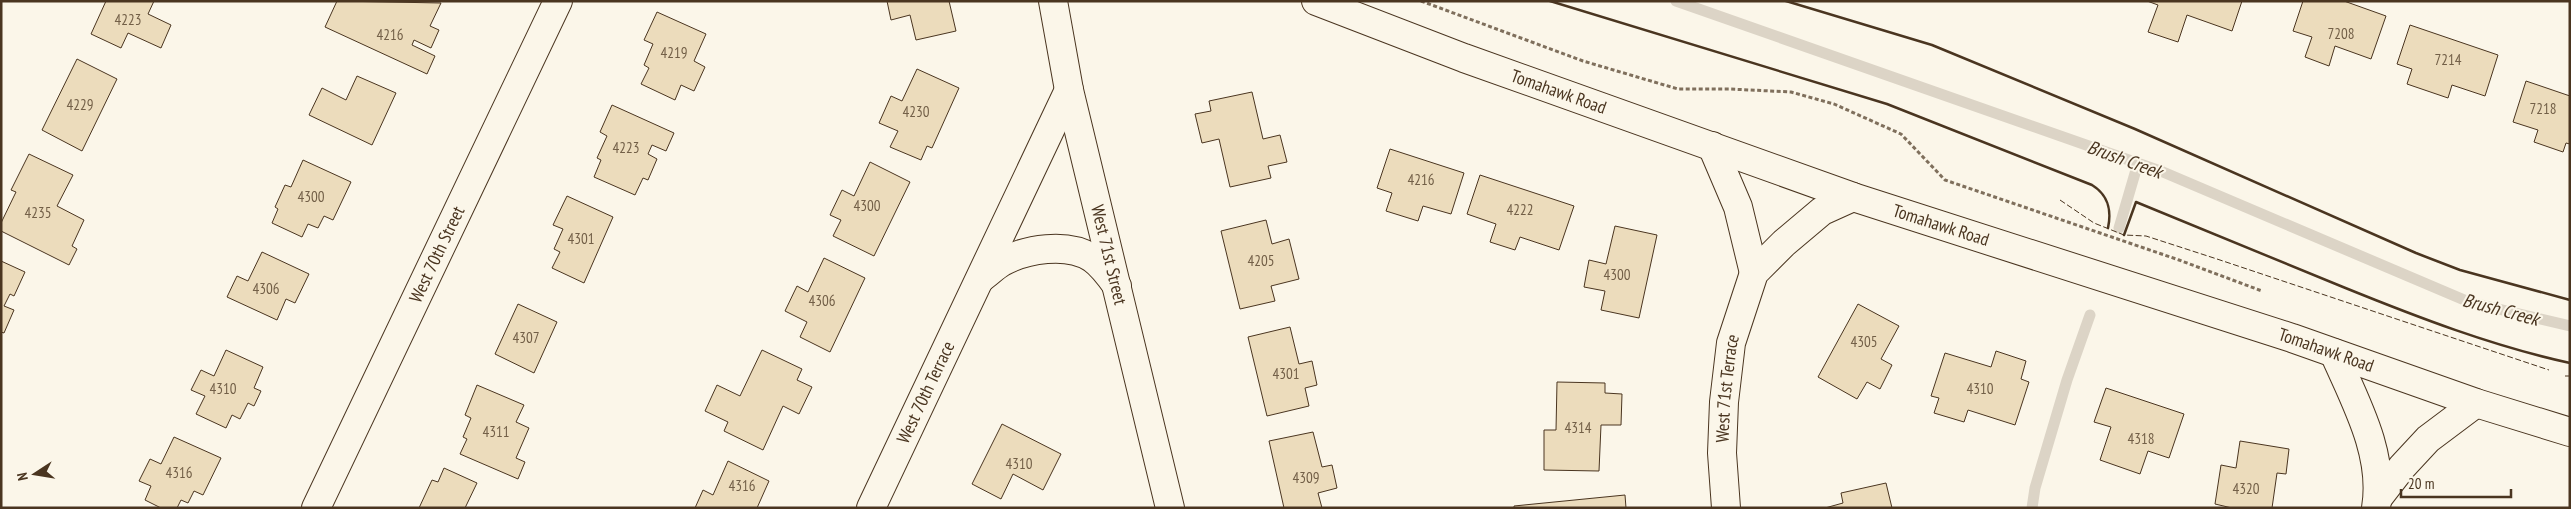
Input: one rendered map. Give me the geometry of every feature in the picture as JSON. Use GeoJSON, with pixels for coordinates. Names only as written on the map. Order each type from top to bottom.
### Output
{"type":"FeatureCollection","features":[{"type":"Feature","properties":{"kind":"street","name":"West 70th Street"},"geometry":{"type":"LineString","coordinates":[[316,508],[558,1]]}},
{"type":"Feature","properties":{"kind":"street","name":"West 71st Street"},"geometry":{"type":"LineString","coordinates":[[1053,1],[1069,90],[1170,508]]}},
{"type":"Feature","properties":{"kind":"street","name":"Tomahawk Road"},"geometry":{"type":"LineString","coordinates":[[1316,1],[1464,58],[1853,197],[2334,353],[2476,403],[2570,432]]}},
{"type":"Feature","properties":{"kind":"street","name":"West 70th Terrace"},"geometry":{"type":"LineString","coordinates":[[871,508],[1069,90]]}},
{"type":"Feature","properties":{"kind":"street"},"geometry":{"type":"LineString","coordinates":[[1712,146],[1738,206],[1754,273]]}},
{"type":"Feature","properties":{"kind":"street","name":"West 71st Terrace"},"geometry":{"type":"LineString","coordinates":[[1726,508],[1722,453],[1724,402],[1731,343],[1754,273],[1784,243],[1822,211],[1853,197]]}},
{"type":"Feature","properties":{"kind":"street","name":"West 70th Terrace"},"geometry":{"type":"LineString","coordinates":[[981,278],[1002,262],[1027,252],[1068,250],[1092,258],[1117,286]]}},
{"type":"Feature","properties":{"kind":"street"},"geometry":{"type":"LineString","coordinates":[[2334,353],[2365,424],[2374,457],[2377,503]]}},
{"type":"Feature","properties":{"kind":"street"},"geometry":{"type":"LineString","coordinates":[[2377,503],[2402,467],[2428,439],[2476,403]]}},
{"type":"Feature","properties":{"kind":"path"},"geometry":{"type":"LineString","coordinates":[[1421,1],[1583,61],[1678,89],[1730,88],[1791,92],[1834,104],[1901,134],[1945,180],[2179,260],[2271,294]]}},
{"type":"Feature","properties":{"kind":"building"},"geometry":{"type":"Polygon","coordinates":[[[106,1],[154,1],[148,14],[171,25],[161,48],[128,33],[121,48],[91,34],[106,1]]]}},
{"type":"Feature","properties":{"kind":"building"},"geometry":{"type":"Polygon","coordinates":[[[337,1],[441,3],[430,26],[439,30],[431,48],[414,40],[412,45],[435,56],[427,74],[325,27],[337,1]]]}},
{"type":"Feature","properties":{"kind":"building"},"geometry":{"type":"Polygon","coordinates":[[[887,1],[949,1],[956,31],[916,40],[910,15],[891,20],[887,1]]]}},
{"type":"Feature","properties":{"kind":"building"},"geometry":{"type":"Polygon","coordinates":[[[2147,1],[2242,1],[2232,31],[2187,15],[2178,42],[2148,32],[2158,5],[2147,1]]]}},
{"type":"Feature","properties":{"kind":"building"},"geometry":{"type":"Polygon","coordinates":[[[2303,1],[2344,1],[2386,16],[2371,59],[2335,46],[2329,66],[2305,57],[2312,37],[2293,31],[2303,1]]]}},
{"type":"Feature","properties":{"kind":"building"},"geometry":{"type":"Polygon","coordinates":[[[657,12],[706,34],[694,61],[705,67],[694,91],[681,85],[675,100],[641,84],[649,68],[644,65],[653,44],[644,40],[657,12]]]}},
{"type":"Feature","properties":{"kind":"building"},"geometry":{"type":"Polygon","coordinates":[[[2410,25],[2498,55],[2485,96],[2452,85],[2448,98],[2407,84],[2412,69],[2397,64],[2410,25]]]}},
{"type":"Feature","properties":{"kind":"building"},"geometry":{"type":"Polygon","coordinates":[[[77,59],[117,79],[82,151],[42,130],[77,59]]]}},
{"type":"Feature","properties":{"kind":"building"},"geometry":{"type":"Polygon","coordinates":[[[917,69],[959,88],[932,148],[927,146],[921,160],[890,147],[898,131],[879,123],[891,96],[902,101],[917,69]]]}},
{"type":"Feature","properties":{"kind":"building"},"geometry":{"type":"Polygon","coordinates":[[[357,76],[396,93],[372,145],[309,115],[322,88],[346,100],[357,76]]]}},
{"type":"Feature","properties":{"kind":"building"},"geometry":{"type":"Polygon","coordinates":[[[2526,81],[2570,96],[2570,144],[2566,143],[2563,152],[2534,142],[2538,130],[2513,122],[2526,81]]]}},
{"type":"Feature","properties":{"kind":"building"},"geometry":{"type":"Polygon","coordinates":[[[1252,92],[1263,139],[1280,135],[1287,162],[1268,166],[1271,178],[1230,187],[1219,139],[1202,143],[1195,114],[1211,111],[1209,101],[1252,92]]]}},
{"type":"Feature","properties":{"kind":"building"},"geometry":{"type":"Polygon","coordinates":[[[612,105],[674,133],[666,151],[652,145],[648,154],[657,159],[648,180],[643,178],[635,195],[594,177],[601,160],[597,158],[607,136],[600,132],[612,105]]]}},
{"type":"Feature","properties":{"kind":"building"},"geometry":{"type":"Polygon","coordinates":[[[1390,149],[1464,173],[1451,214],[1423,206],[1418,221],[1386,211],[1392,193],[1377,188],[1390,149]]]}},
{"type":"Feature","properties":{"kind":"building"},"geometry":{"type":"Polygon","coordinates":[[[29,154],[73,175],[57,206],[84,220],[72,246],[77,249],[69,265],[1,231],[1,223],[16,192],[11,190],[29,154]]]}},
{"type":"Feature","properties":{"kind":"building"},"geometry":{"type":"Polygon","coordinates":[[[303,160],[351,182],[333,220],[324,216],[318,228],[308,224],[302,237],[272,223],[278,209],[275,207],[285,185],[291,187],[303,160]]]}},
{"type":"Feature","properties":{"kind":"building"},"geometry":{"type":"Polygon","coordinates":[[[870,162],[910,182],[874,256],[833,236],[841,220],[830,215],[842,190],[854,196],[870,162]]]}},
{"type":"Feature","properties":{"kind":"building"},"geometry":{"type":"Polygon","coordinates":[[[1480,175],[1574,206],[1559,250],[1520,237],[1515,250],[1490,242],[1496,224],[1467,214],[1480,175]]]}},
{"type":"Feature","properties":{"kind":"building"},"geometry":{"type":"Polygon","coordinates":[[[567,196],[613,217],[584,283],[552,268],[560,252],[554,249],[563,229],[553,225],[567,196]]]}},
{"type":"Feature","properties":{"kind":"building"},"geometry":{"type":"Polygon","coordinates":[[[1266,220],[1272,244],[1289,239],[1299,279],[1271,286],[1275,301],[1240,309],[1221,231],[1266,220]]]}},
{"type":"Feature","properties":{"kind":"building"},"geometry":{"type":"Polygon","coordinates":[[[1615,226],[1657,235],[1639,318],[1601,310],[1605,291],[1584,287],[1589,260],[1606,264],[1615,226]]]}},
{"type":"Feature","properties":{"kind":"building"},"geometry":{"type":"Polygon","coordinates":[[[262,252],[309,274],[295,303],[286,299],[277,320],[227,297],[237,276],[248,281],[262,252]]]}},
{"type":"Feature","properties":{"kind":"building"},"geometry":{"type":"Polygon","coordinates":[[[824,258],[865,278],[830,352],[800,337],[807,322],[785,311],[797,286],[808,292],[824,258]]]}},
{"type":"Feature","properties":{"kind":"building"},"geometry":{"type":"Polygon","coordinates":[[[1,261],[25,272],[14,296],[10,294],[4,306],[14,310],[4,333],[1,332],[1,261]]]}},
{"type":"Feature","properties":{"kind":"building"},"geometry":{"type":"Polygon","coordinates":[[[518,304],[557,322],[534,373],[495,354],[518,304]]]}},
{"type":"Feature","properties":{"kind":"building"},"geometry":{"type":"Polygon","coordinates":[[[1858,304],[1899,326],[1881,359],[1892,365],[1880,389],[1867,382],[1857,399],[1818,377],[1858,304]]]}},
{"type":"Feature","properties":{"kind":"building"},"geometry":{"type":"Polygon","coordinates":[[[1290,327],[1299,364],[1312,361],[1317,385],[1305,388],[1309,406],[1267,416],[1248,337],[1290,327]]]}},
{"type":"Feature","properties":{"kind":"building"},"geometry":{"type":"Polygon","coordinates":[[[226,350],[263,367],[254,388],[261,391],[254,406],[248,403],[240,419],[232,415],[226,428],[196,414],[205,396],[191,390],[201,370],[214,376],[226,350]]]}},
{"type":"Feature","properties":{"kind":"building"},"geometry":{"type":"Polygon","coordinates":[[[762,350],[802,369],[797,380],[812,387],[799,414],[783,406],[763,450],[724,431],[728,422],[705,411],[717,385],[740,396],[762,350]]]}},
{"type":"Feature","properties":{"kind":"building"},"geometry":{"type":"Polygon","coordinates":[[[1996,351],[2026,361],[2021,379],[2029,382],[2015,425],[1968,410],[1964,422],[1934,413],[1939,398],[1931,396],[1945,353],[1991,367],[1996,351]]]}},
{"type":"Feature","properties":{"kind":"building"},"geometry":{"type":"Polygon","coordinates":[[[1557,382],[1605,383],[1605,393],[1622,394],[1621,425],[1601,425],[1599,471],[1544,470],[1544,430],[1556,430],[1557,382]]]}},
{"type":"Feature","properties":{"kind":"building"},"geometry":{"type":"Polygon","coordinates":[[[477,385],[524,405],[516,422],[529,428],[516,458],[525,462],[518,479],[460,454],[467,439],[463,437],[471,418],[465,415],[477,385]]]}},
{"type":"Feature","properties":{"kind":"building"},"geometry":{"type":"Polygon","coordinates":[[[2106,388],[2184,414],[2169,458],[2148,451],[2140,474],[2100,460],[2111,427],[2094,422],[2106,388]]]}},
{"type":"Feature","properties":{"kind":"building"},"geometry":{"type":"Polygon","coordinates":[[[1002,424],[1061,454],[1043,490],[1013,474],[1001,499],[972,484],[1002,424]]]}},
{"type":"Feature","properties":{"kind":"building"},"geometry":{"type":"Polygon","coordinates":[[[1313,432],[1322,467],[1332,465],[1337,488],[1318,493],[1322,508],[1284,508],[1269,441],[1313,432]]]}},
{"type":"Feature","properties":{"kind":"building"},"geometry":{"type":"Polygon","coordinates":[[[174,437],[221,458],[203,495],[194,491],[188,503],[181,500],[177,508],[161,508],[145,500],[151,486],[139,481],[150,459],[161,464],[174,437]]]}},
{"type":"Feature","properties":{"kind":"building"},"geometry":{"type":"Polygon","coordinates":[[[2240,441],[2289,449],[2286,474],[2277,473],[2272,508],[2232,508],[2215,504],[2221,465],[2236,468],[2240,441]]]}},
{"type":"Feature","properties":{"kind":"building"},"geometry":{"type":"Polygon","coordinates":[[[728,461],[769,481],[757,508],[695,508],[703,490],[713,495],[728,461]]]}},
{"type":"Feature","properties":{"kind":"building"},"geometry":{"type":"Polygon","coordinates":[[[444,468],[477,483],[465,508],[419,508],[432,480],[438,482],[444,468]]]}},
{"type":"Feature","properties":{"kind":"building"},"geometry":{"type":"Polygon","coordinates":[[[1886,483],[1892,508],[1825,508],[1843,503],[1841,493],[1886,483]]]}},
{"type":"Feature","properties":{"kind":"building"},"geometry":{"type":"Polygon","coordinates":[[[1625,495],[1626,508],[1514,508],[1514,506],[1625,495]]]}},
{"type":"Feature","properties":{"kind":"waterway","name":"Brush Creek"},"geometry":{"type":"LineString","coordinates":[[1676,1],[2163,172],[2469,302],[2570,326]]}},
{"type":"Feature","properties":{"kind":"waterway"},"geometry":{"type":"LineString","coordinates":[[2119,228],[2138,163]]}},
{"type":"Feature","properties":{"kind":"waterway"},"geometry":{"type":"LineString","coordinates":[[2032,508],[2035,488],[2067,380],[2090,315]]}},
{"type":"Feature","properties":{"kind":"fence"},"geometry":{"type":"LineString","coordinates":[[2060,200],[2094,223],[2124,235],[2146,236],[2549,370]]}},
{"type":"Feature","properties":{"kind":"fence"},"geometry":{"type":"LineString","coordinates":[[2565,376],[2570,376]]}},
{"type":"Feature","properties":{"kind":"wall"},"geometry":{"type":"LineString","coordinates":[[1550,1],[1887,104],[2092,185],[2102,193],[2108,203],[2108,228]]}},
{"type":"Feature","properties":{"kind":"wall"},"geometry":{"type":"LineString","coordinates":[[1786,1],[1932,45],[2135,129],[2416,253],[2460,270],[2570,300]]}},
{"type":"Feature","properties":{"kind":"wall"},"geometry":{"type":"LineString","coordinates":[[2124,235],[2136,202],[2427,320],[2512,348],[2570,363]]}}]}
